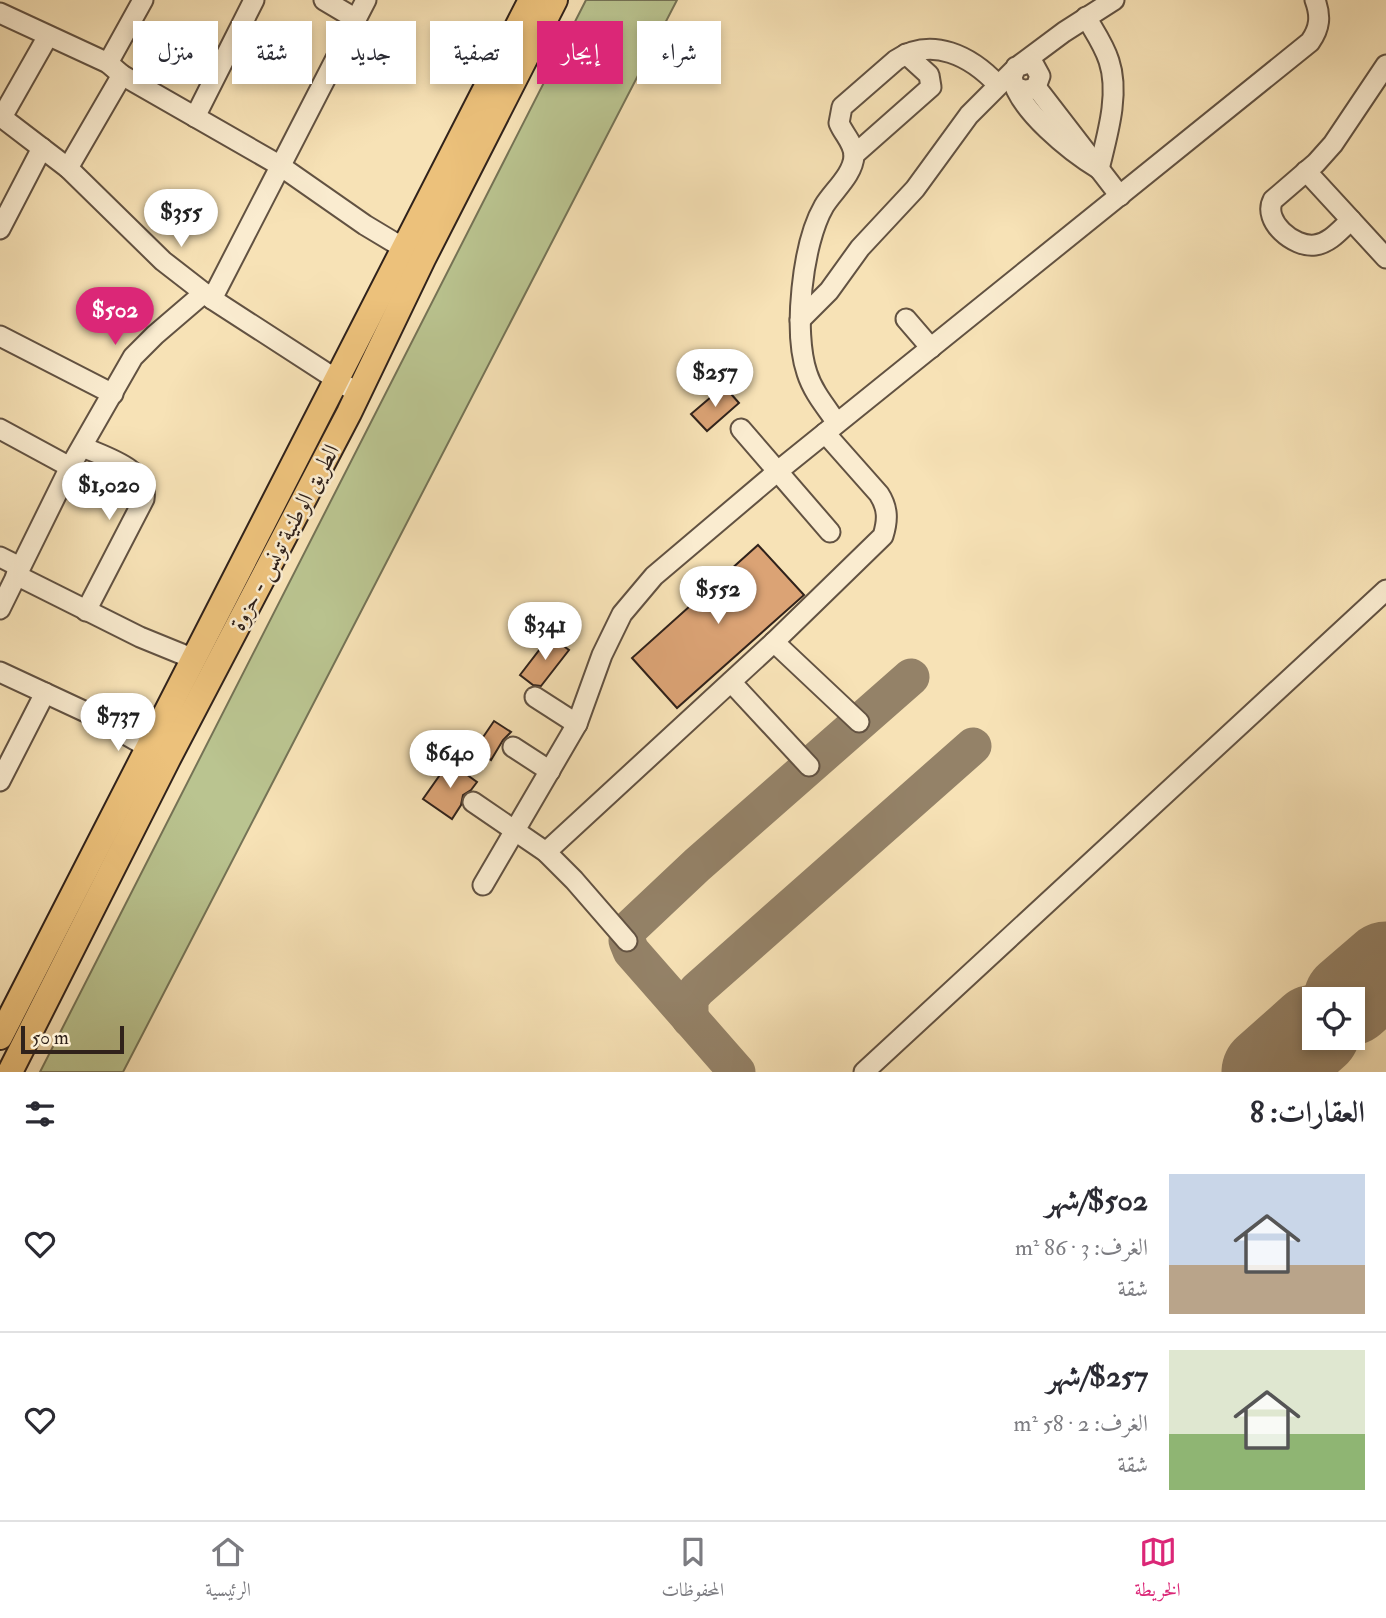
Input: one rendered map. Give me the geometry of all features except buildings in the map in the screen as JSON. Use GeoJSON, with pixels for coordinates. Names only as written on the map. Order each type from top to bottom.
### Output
{"type":"FeatureCollection","features":[{"type":"Feature","properties":{"kind":"main road","name":"الطريق الوطنية تونس - حزوة"},"geometry":{"type":"LineString","coordinates":[[2,1029],[158,753],[348,387],[414,254],[531,0]]}},
{"type":"Feature","properties":{"kind":"main road","name":"الطريق الوطنية تونس - حزوة"},"geometry":{"type":"LineString","coordinates":[[414,254],[555,0]]}},
{"type":"Feature","properties":{"kind":"main road","name":"الطريق الوطنية تونس - حزوة"},"geometry":{"type":"LineString","coordinates":[[10,1072],[158,753],[194,659],[348,387]]}},
{"type":"Feature","properties":{"kind":"street"},"geometry":{"type":"LineString","coordinates":[[68,168],[115,69],[143,0]]}},
{"type":"Feature","properties":{"kind":"street"},"geometry":{"type":"LineString","coordinates":[[195,117],[254,0]]}},
{"type":"Feature","properties":{"kind":"street"},"geometry":{"type":"LineString","coordinates":[[324,0],[356,19]]}},
{"type":"Feature","properties":{"kind":"street"},"geometry":{"type":"LineString","coordinates":[[0,609],[70,467],[138,350],[208,296],[366,0]]}},
{"type":"Feature","properties":{"kind":"street"},"geometry":{"type":"LineString","coordinates":[[800,320],[829,291],[860,248],[915,189],[956,131],[1012,77],[1086,17],[1114,0]]}},
{"type":"Feature","properties":{"kind":"street"},"geometry":{"type":"LineString","coordinates":[[482,885],[576,724],[612,634],[622,614],[637,596],[673,558],[778,471],[1310,42],[1317,32],[1320,20],[1315,0]]}},
{"type":"Feature","properties":{"kind":"street"},"geometry":{"type":"LineString","coordinates":[[0,13],[115,69],[279,165],[365,225],[414,254]]}},
{"type":"Feature","properties":{"kind":"street"},"geometry":{"type":"LineString","coordinates":[[1086,17],[1105,51],[1112,75],[1111,107],[1099,169]]}},
{"type":"Feature","properties":{"kind":"street"},"geometry":{"type":"LineString","coordinates":[[48,36],[1,117],[68,168],[163,261],[208,296],[348,387]]}},
{"type":"Feature","properties":{"kind":"street"},"geometry":{"type":"LineString","coordinates":[[546,852],[876,544],[886,525],[885,504],[831,428],[807,374],[802,354],[800,320],[807,258],[814,227],[823,207],[848,172],[854,155],[853,146],[839,123],[842,107],[906,54],[927,48],[950,52],[981,69],[1012,77],[1022,90],[1029,91],[1036,87],[1120,196]]}},
{"type":"Feature","properties":{"kind":"street"},"geometry":{"type":"LineString","coordinates":[[854,155],[931,87],[929,75],[906,54]]}},
{"type":"Feature","properties":{"kind":"street"},"geometry":{"type":"LineString","coordinates":[[1351,220],[1331,238],[1317,245],[1301,244],[1286,234],[1272,217],[1270,205],[1340,134],[1386,65]]}},
{"type":"Feature","properties":{"kind":"street"},"geometry":{"type":"LineString","coordinates":[[1012,77],[1038,119],[1082,159],[1099,169]]}},
{"type":"Feature","properties":{"kind":"street"},"geometry":{"type":"LineString","coordinates":[[1,225],[42,148]]}},
{"type":"Feature","properties":{"kind":"street"},"geometry":{"type":"LineString","coordinates":[[1306,171],[1386,258]]}},
{"type":"Feature","properties":{"kind":"street"},"geometry":{"type":"LineString","coordinates":[[906,319],[930,348]]}},
{"type":"Feature","properties":{"kind":"street"},"geometry":{"type":"LineString","coordinates":[[0,336],[113,394]]}},
{"type":"Feature","properties":{"kind":"street"},"geometry":{"type":"LineString","coordinates":[[741,429],[830,532]]}},
{"type":"Feature","properties":{"kind":"street"},"geometry":{"type":"LineString","coordinates":[[1,431],[70,467]]}},
{"type":"Feature","properties":{"kind":"street"},"geometry":{"type":"LineString","coordinates":[[83,447],[133,473],[141,480],[145,491],[144,499],[86,611]]}},
{"type":"Feature","properties":{"kind":"street"},"geometry":{"type":"LineString","coordinates":[[0,557],[18,571],[86,611],[194,659]]}},
{"type":"Feature","properties":{"kind":"street"},"geometry":{"type":"LineString","coordinates":[[864,1072],[1386,590]]}},
{"type":"Feature","properties":{"kind":"street"},"geometry":{"type":"LineString","coordinates":[[774,642],[859,722]]}},
{"type":"Feature","properties":{"kind":"street"},"geometry":{"type":"LineString","coordinates":[[0,672],[88,713],[158,753]]}},
{"type":"Feature","properties":{"kind":"street"},"geometry":{"type":"LineString","coordinates":[[731,681],[809,766]]}},
{"type":"Feature","properties":{"kind":"street"},"geometry":{"type":"LineString","coordinates":[[0,781],[45,693]]}},
{"type":"Feature","properties":{"kind":"street"},"geometry":{"type":"LineString","coordinates":[[535,696],[576,724]]}},
{"type":"Feature","properties":{"kind":"street"},"geometry":{"type":"LineString","coordinates":[[513,747],[550,771]]}},
{"type":"Feature","properties":{"kind":"street"},"geometry":{"type":"LineString","coordinates":[[472,802],[546,852],[627,941]]}},
{"type":"Feature","properties":{"kind":"street"},"geometry":{"type":"LineString","coordinates":[[2,1029],[27,1038]]}},
{"type":"Feature","properties":{"kind":"green space"},"geometry":{"type":"Polygon","coordinates":[[[586,0],[677,0],[666,21],[637,21],[637,77],[123,1072],[40,1072],[543,84],[623,84],[623,21],[575,21],[586,0]]]}},
{"type":"Feature","properties":{"kind":"taxiway"},"geometry":{"type":"LineString","coordinates":[[737,1072],[631,951],[627,941],[628,930],[697,865],[911,677]]}},
{"type":"Feature","properties":{"kind":"taxiway"},"geometry":{"type":"LineString","coordinates":[[690,1019],[690,999],[697,990],[973,746]]}},
{"type":"Feature","properties":{"kind":"runway"},"geometry":{"type":"LineString","coordinates":[[1364,987],[1386,968]]}},
{"type":"Feature","properties":{"kind":"runway"},"geometry":{"type":"LineString","coordinates":[[1268,1072],[1302,1042]]}}]}
